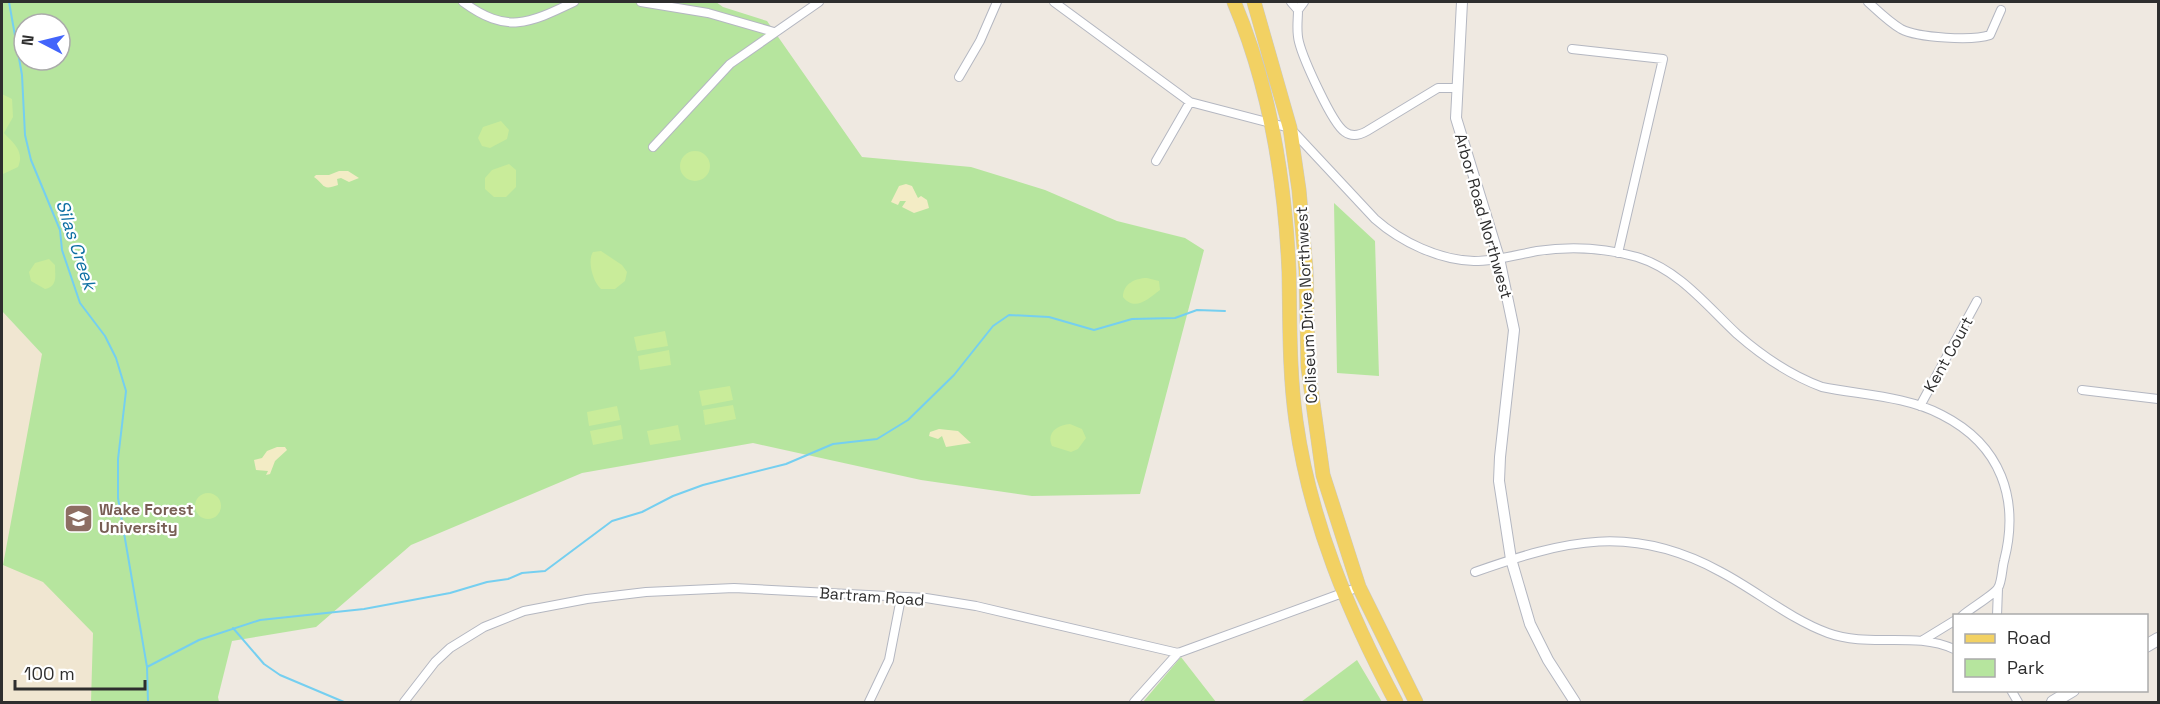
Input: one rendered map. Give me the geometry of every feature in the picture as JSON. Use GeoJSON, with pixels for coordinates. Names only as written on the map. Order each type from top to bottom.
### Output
{"type":"FeatureCollection","features":[{"type":"Feature","properties":{"kind":"main road","name":"Coliseum Drive Northwest"},"geometry":{"type":"LineString","coordinates":[[1234,2],[1272,124],[1282,183],[1288,271],[1290,368],[1306,479],[1343,594],[1396,702]]}},
{"type":"Feature","properties":{"kind":"main road","name":"Coliseum Drive Northwest"},"geometry":{"type":"LineString","coordinates":[[1254,2],[1290,128],[1299,190],[1306,270],[1308,367],[1323,475],[1359,587],[1416,702]]}},
{"type":"Feature","properties":{"kind":"main road"},"geometry":{"type":"LineString","coordinates":[[2053,702],[2070,692]]}},
{"type":"Feature","properties":{"kind":"street"},"geometry":{"type":"LineString","coordinates":[[463,2],[485,18],[514,23],[543,17],[574,2]]}},
{"type":"Feature","properties":{"kind":"street"},"geometry":{"type":"LineString","coordinates":[[641,2],[708,13],[774,32]]}},
{"type":"Feature","properties":{"kind":"street"},"geometry":{"type":"LineString","coordinates":[[654,147],[730,64],[819,2]]}},
{"type":"Feature","properties":{"kind":"street"},"geometry":{"type":"LineString","coordinates":[[959,77],[980,41],[997,2]]}},
{"type":"Feature","properties":{"kind":"street"},"geometry":{"type":"LineString","coordinates":[[1054,2],[1190,102],[1290,128],[1387,230],[1437,254],[1472,261],[1563,249],[1618,253],[1639,258],[1671,274],[1693,290],[1747,342],[1807,381],[1822,387],[1920,406],[1959,424],[1993,459],[2004,482],[2011,517],[2010,539],[1998,588],[1997,614]]}},
{"type":"Feature","properties":{"kind":"street"},"geometry":{"type":"LineString","coordinates":[[1291,2],[1299,10]]}},
{"type":"Feature","properties":{"kind":"street"},"geometry":{"type":"LineString","coordinates":[[1304,2],[1299,10],[1297,32],[1304,59],[1330,113],[1348,134],[1356,135],[1367,131],[1438,88],[1456,88]]}},
{"type":"Feature","properties":{"kind":"street","name":"Arbor Road Northwest"},"geometry":{"type":"LineString","coordinates":[[1462,2],[1456,88],[1458,128],[1499,258],[1514,330],[1499,481],[1511,559],[1530,624],[1548,660],[1575,702]]}},
{"type":"Feature","properties":{"kind":"street"},"geometry":{"type":"LineString","coordinates":[[1868,2],[1902,29],[1928,35],[1981,38],[1990,35],[2001,10]]}},
{"type":"Feature","properties":{"kind":"street"},"geometry":{"type":"LineString","coordinates":[[1572,49],[1663,59],[1618,253]]}},
{"type":"Feature","properties":{"kind":"street"},"geometry":{"type":"LineString","coordinates":[[1156,161],[1190,102]]}},
{"type":"Feature","properties":{"kind":"street","name":"Kent Court"},"geometry":{"type":"LineString","coordinates":[[1920,406],[1977,301]]}},
{"type":"Feature","properties":{"kind":"street"},"geometry":{"type":"LineString","coordinates":[[2082,390],[2158,399]]}},
{"type":"Feature","properties":{"kind":"street"},"geometry":{"type":"LineString","coordinates":[[1475,572],[1511,559],[1578,542],[1626,541],[1654,545],[1677,551],[1713,567],[1799,619],[1831,634],[1875,639],[1923,640],[1953,649]]}},
{"type":"Feature","properties":{"kind":"street"},"geometry":{"type":"LineString","coordinates":[[1134,702],[1179,653],[1359,587]]}},
{"type":"Feature","properties":{"kind":"street","name":"Bartram Road"},"geometry":{"type":"LineString","coordinates":[[404,702],[435,662],[460,642],[509,615],[551,605],[646,592],[734,588],[926,598],[976,606],[1179,653]]}},
{"type":"Feature","properties":{"kind":"street"},"geometry":{"type":"LineString","coordinates":[[1963,614],[1998,588]]}},
{"type":"Feature","properties":{"kind":"street"},"geometry":{"type":"LineString","coordinates":[[869,702],[889,660],[901,598]]}},
{"type":"Feature","properties":{"kind":"street"},"geometry":{"type":"LineString","coordinates":[[1923,640],[1953,622]]}},
{"type":"Feature","properties":{"kind":"shaded area","name":"Wake Forest University"},"geometry":{"type":"Polygon","coordinates":[[[2,311],[42,354],[159,702],[2,702],[2,311]]]}},
{"type":"Feature","properties":{"kind":"green space"},"geometry":{"type":"Polygon","coordinates":[[[2,2],[716,2],[723,7],[767,21],[862,157],[971,167],[1045,190],[1117,221],[1185,238],[1204,250],[1140,494],[1032,496],[921,480],[753,443],[582,473],[411,545],[316,627],[232,641],[218,697],[219,702],[91,702],[93,633],[43,582],[3,565],[42,354],[2,311],[2,2]]]}},
{"type":"Feature","properties":{"kind":"green space"},"geometry":{"type":"Polygon","coordinates":[[[2,94],[12,99],[13,117],[4,133],[17,148],[20,156],[18,167],[3,174],[2,94]]]}},
{"type":"Feature","properties":{"kind":"green space"},"geometry":{"type":"Polygon","coordinates":[[[501,121],[509,130],[507,139],[490,148],[482,146],[478,138],[483,127],[501,121]]]}},
{"type":"Feature","properties":{"kind":"green space"},"geometry":{"type":"Polygon","coordinates":[[[695,151],[706,155],[710,166],[706,177],[695,181],[684,177],[680,166],[684,155],[695,151]]]}},
{"type":"Feature","properties":{"kind":"green space"},"geometry":{"type":"Polygon","coordinates":[[[509,164],[516,170],[516,187],[506,197],[494,197],[485,189],[485,178],[492,170],[509,164]]]}},
{"type":"Feature","properties":{"kind":"green space"},"geometry":{"type":"Polygon","coordinates":[[[1334,203],[1375,241],[1379,376],[1337,373],[1334,203]]]}},
{"type":"Feature","properties":{"kind":"green space"},"geometry":{"type":"Polygon","coordinates":[[[601,251],[622,265],[627,272],[625,281],[615,289],[601,289],[593,277],[591,256],[593,252],[601,251]]]}},
{"type":"Feature","properties":{"kind":"green space"},"geometry":{"type":"Polygon","coordinates":[[[49,259],[55,265],[55,280],[52,286],[45,289],[31,281],[29,272],[35,263],[49,259]]]}},
{"type":"Feature","properties":{"kind":"green space"},"geometry":{"type":"Polygon","coordinates":[[[1147,278],[1159,281],[1160,290],[1137,304],[1132,304],[1123,297],[1127,285],[1138,279],[1147,278]]]}},
{"type":"Feature","properties":{"kind":"green space"},"geometry":{"type":"Polygon","coordinates":[[[665,331],[668,346],[637,351],[634,337],[665,331]]]}},
{"type":"Feature","properties":{"kind":"green space"},"geometry":{"type":"Polygon","coordinates":[[[669,350],[671,365],[640,370],[638,356],[669,350]]]}},
{"type":"Feature","properties":{"kind":"green space"},"geometry":{"type":"Polygon","coordinates":[[[730,386],[733,400],[702,406],[699,391],[730,386]]]}},
{"type":"Feature","properties":{"kind":"green space"},"geometry":{"type":"Polygon","coordinates":[[[733,405],[736,419],[705,425],[703,410],[733,405]]]}},
{"type":"Feature","properties":{"kind":"green space"},"geometry":{"type":"Polygon","coordinates":[[[617,406],[620,420],[589,426],[587,412],[617,406]]]}},
{"type":"Feature","properties":{"kind":"green space"},"geometry":{"type":"Polygon","coordinates":[[[1070,424],[1082,429],[1086,438],[1078,449],[1071,452],[1052,446],[1050,437],[1054,430],[1070,424]]]}},
{"type":"Feature","properties":{"kind":"green space"},"geometry":{"type":"Polygon","coordinates":[[[621,425],[623,439],[593,445],[590,431],[621,425]]]}},
{"type":"Feature","properties":{"kind":"green space"},"geometry":{"type":"Polygon","coordinates":[[[678,425],[681,440],[650,445],[647,431],[678,425]]]}},
{"type":"Feature","properties":{"kind":"green space"},"geometry":{"type":"Polygon","coordinates":[[[208,493],[217,497],[221,506],[217,515],[208,519],[199,515],[195,506],[199,497],[208,493]]]}},
{"type":"Feature","properties":{"kind":"green space"},"geometry":{"type":"Polygon","coordinates":[[[1181,657],[1216,702],[1143,702],[1181,657]]]}},
{"type":"Feature","properties":{"kind":"green space"},"geometry":{"type":"Polygon","coordinates":[[[1357,660],[1382,702],[1301,702],[1357,660]]]}},
{"type":"Feature","properties":{"kind":"sand"},"geometry":{"type":"Polygon","coordinates":[[[339,171],[348,171],[359,178],[349,182],[341,178],[337,179],[338,185],[329,187],[324,186],[314,177],[329,175],[339,171]]]}},
{"type":"Feature","properties":{"kind":"sand"},"geometry":{"type":"Polygon","coordinates":[[[906,184],[912,186],[918,198],[921,196],[927,200],[929,208],[914,213],[902,207],[906,201],[900,201],[898,205],[891,202],[899,186],[906,184]]]}},
{"type":"Feature","properties":{"kind":"sand"},"geometry":{"type":"Polygon","coordinates":[[[939,429],[958,431],[971,443],[946,447],[942,436],[938,439],[929,436],[930,432],[939,429]]]}},
{"type":"Feature","properties":{"kind":"sand"},"geometry":{"type":"Polygon","coordinates":[[[285,447],[287,450],[275,461],[270,474],[266,475],[268,471],[256,470],[254,460],[262,458],[267,451],[285,447]]]}},
{"type":"Feature","properties":{"kind":"waterway","name":"Silas Creek"},"geometry":{"type":"LineString","coordinates":[[9,2],[22,75],[25,135],[31,160],[60,230],[62,250],[80,303],[105,336],[116,358],[126,391],[118,459],[118,498],[147,667],[148,702]]}},
{"type":"Feature","properties":{"kind":"waterway"},"geometry":{"type":"LineString","coordinates":[[147,667],[199,640],[260,620],[364,609],[450,593],[487,582],[508,579],[522,573],[545,571],[612,521],[642,512],[673,496],[703,485],[786,464],[833,444],[877,439],[908,420],[954,375],[993,326],[1009,315],[1049,317],[1094,330],[1132,319],[1175,318],[1197,310],[1225,311]]}},
{"type":"Feature","properties":{"kind":"waterway"},"geometry":{"type":"LineString","coordinates":[[233,628],[264,664],[280,675],[344,702]]}},
{"type":"Feature","properties":{"kind":"place","name":"Wake Forest University"},"geometry":{"type":"Point","coordinates":[78,518]}}]}
